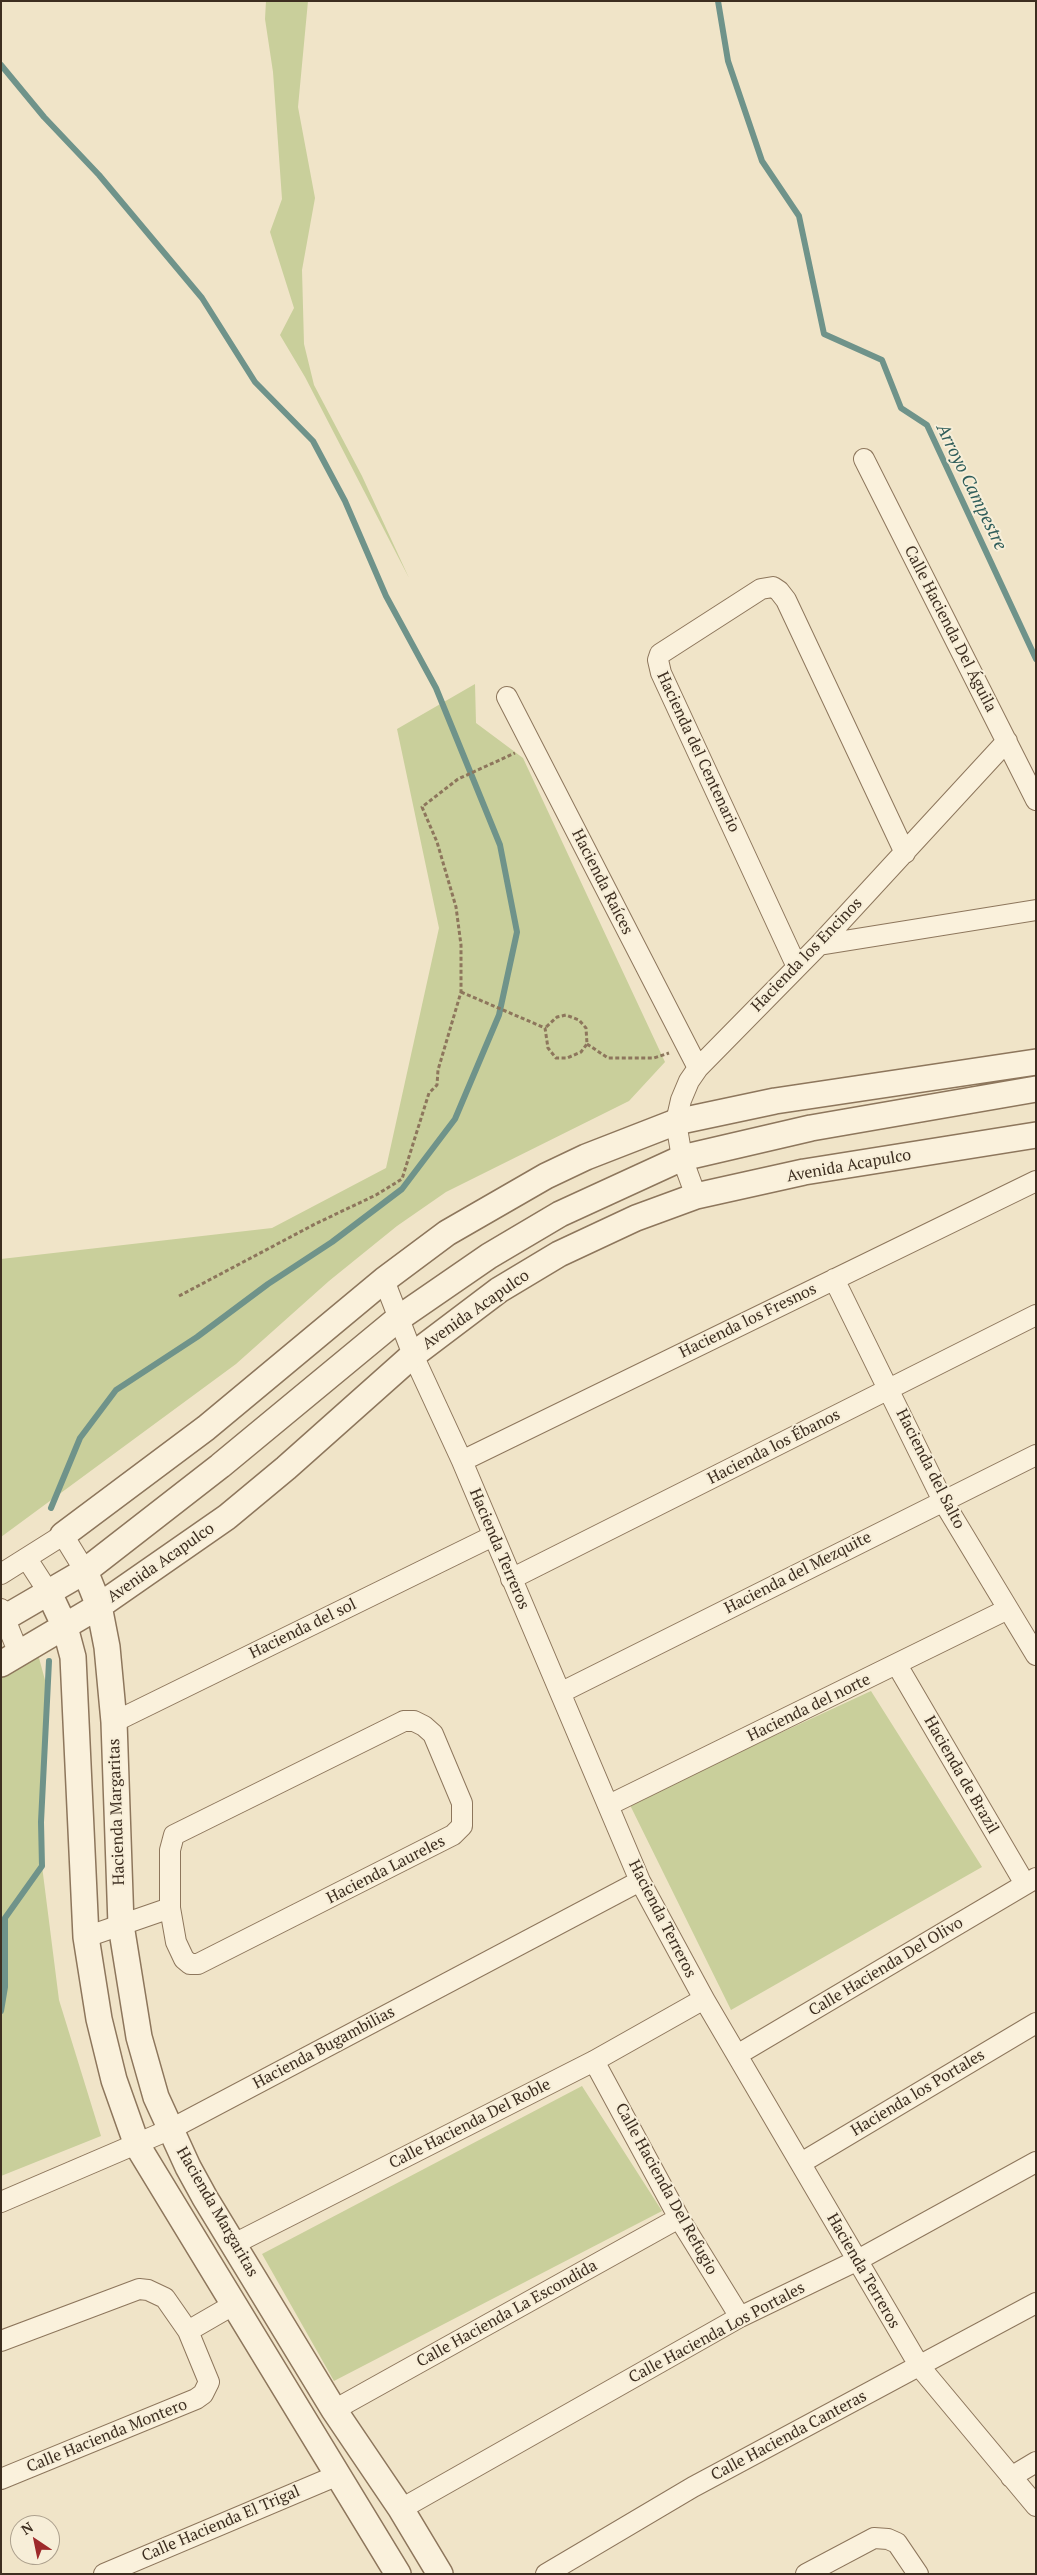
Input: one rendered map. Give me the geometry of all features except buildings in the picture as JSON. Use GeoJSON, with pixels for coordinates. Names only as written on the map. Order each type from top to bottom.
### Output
{"type":"FeatureCollection","features":[{"type":"Feature","properties":{"kind":"street","name":"Calle Hacienda Del Águila"},"geometry":{"type":"LineString","coordinates":[[864,459],[1036,800]]}},
{"type":"Feature","properties":{"kind":"street","name":"Hacienda del Centenario"},"geometry":{"type":"LineString","coordinates":[[797,967],[661,673],[658,660],[660,654],[761,589],[773,587],[780,591],[786,600],[905,852]]}},
{"type":"Feature","properties":{"kind":"street","name":"Hacienda Raíces"},"geometry":{"type":"LineString","coordinates":[[507,698],[698,1068]]}},
{"type":"Feature","properties":{"kind":"street","name":"Hacienda los Encinos"},"geometry":{"type":"LineString","coordinates":[[696,1196],[682,1158],[676,1122],[681,1100],[698,1068],[819,946],[1007,741]]}},
{"type":"Feature","properties":{"kind":"street"},"geometry":{"type":"LineString","coordinates":[[819,946],[1036,910]]}},
{"type":"Feature","properties":{"kind":"street"},"geometry":{"type":"LineString","coordinates":[[1,1574],[63,1535],[206,1428],[384,1280],[447,1233],[506,1197],[586,1157],[676,1122],[775,1100],[1036,1062]]}},
{"type":"Feature","properties":{"kind":"street"},"geometry":{"type":"LineString","coordinates":[[10,1659],[3,1616],[49,1593],[85,1571],[220,1466],[399,1318],[490,1256],[560,1214],[682,1158],[812,1128],[1036,1089]]}},
{"type":"Feature","properties":{"kind":"street","name":"Avenida Acapulco"},"geometry":{"type":"LineString","coordinates":[[10,1659],[99,1606],[227,1517],[286,1468],[413,1354],[498,1290],[559,1254],[636,1218],[696,1196],[804,1172],[1036,1134]]}},
{"type":"Feature","properties":{"kind":"street","name":"Hacienda los Fresnos"},"geometry":{"type":"LineString","coordinates":[[462,1462],[1036,1181]]}},
{"type":"Feature","properties":{"kind":"street","name":"Hacienda del Salto"},"geometry":{"type":"LineString","coordinates":[[834,1279],[943,1501],[1036,1655]]}},
{"type":"Feature","properties":{"kind":"street","name":"Hacienda Terreros"},"geometry":{"type":"LineString","coordinates":[[384,1280],[413,1354],[562,1692],[640,1881],[704,1999],[801,2163],[856,2261],[920,2367],[1036,2506]]}},
{"type":"Feature","properties":{"kind":"street","name":"Hacienda los Ébanos"},"geometry":{"type":"LineString","coordinates":[[512,1579],[1036,1315]]}},
{"type":"Feature","properties":{"kind":"street","name":"Hacienda del Mezquite"},"geometry":{"type":"LineString","coordinates":[[562,1692],[1036,1455]]}},
{"type":"Feature","properties":{"kind":"street","name":"Hacienda Margaritas"},"geometry":{"type":"LineString","coordinates":[[63,1535],[85,1571],[99,1606],[107,1647],[114,1722],[121,1924],[139,2037],[156,2097],[188,2167],[334,2410],[401,2509],[440,2574]]}},
{"type":"Feature","properties":{"kind":"street","name":"Hacienda del sol"},"geometry":{"type":"LineString","coordinates":[[114,1722],[493,1536]]}},
{"type":"Feature","properties":{"kind":"street","name":"Hacienda Margaritas"},"geometry":{"type":"LineString","coordinates":[[27,1559],[49,1593],[65,1627],[73,1657],[76,1682],[86,1937],[101,2028],[114,2080],[137,2145],[398,2574]]}},
{"type":"Feature","properties":{"kind":"street","name":"Hacienda del norte"},"geometry":{"type":"LineString","coordinates":[[608,1805],[897,1665],[1008,1608]]}},
{"type":"Feature","properties":{"kind":"street","name":"Hacienda de Brazil"},"geometry":{"type":"LineString","coordinates":[[897,1665],[1030,1881]]}},
{"type":"Feature","properties":{"kind":"street","name":"Hacienda Laureles"},"geometry":{"type":"LineString","coordinates":[[404,1721],[414,1721],[424,1726],[432,1734],[462,1803],[464,1815],[462,1826],[454,1835],[198,1964],[190,1964],[179,1952],[170,1908],[171,1840],[178,1832],[404,1721]]}},
{"type":"Feature","properties":{"kind":"street","name":"Hacienda Bugambilias"},"geometry":{"type":"LineString","coordinates":[[1,2202],[137,2145],[170,2129],[640,1881]]}},
{"type":"Feature","properties":{"kind":"street","name":"Calle Hacienda Del Olivo"},"geometry":{"type":"LineString","coordinates":[[737,2055],[1030,1881]]}},
{"type":"Feature","properties":{"kind":"street"},"geometry":{"type":"LineString","coordinates":[[86,1937],[170,1908]]}},
{"type":"Feature","properties":{"kind":"street","name":"Calle Hacienda Del Roble"},"geometry":{"type":"LineString","coordinates":[[234,2244],[594,2061],[704,1999]]}},
{"type":"Feature","properties":{"kind":"street","name":"Hacienda los Portales"},"geometry":{"type":"LineString","coordinates":[[801,2163],[1036,2023]]}},
{"type":"Feature","properties":{"kind":"street","name":"Calle Hacienda Del Refugio"},"geometry":{"type":"LineString","coordinates":[[594,2061],[679,2218],[740,2317]]}},
{"type":"Feature","properties":{"kind":"street","name":"Calle Hacienda Los Portales"},"geometry":{"type":"LineString","coordinates":[[401,2509],[740,2317],[856,2261],[1036,2162]]}},
{"type":"Feature","properties":{"kind":"street","name":"Calle Hacienda La Escondida"},"geometry":{"type":"LineString","coordinates":[[334,2410],[679,2218]]}},
{"type":"Feature","properties":{"kind":"street","name":"Calle Hacienda Montero"},"geometry":{"type":"LineString","coordinates":[[1,2341],[139,2289],[157,2292],[165,2298],[188,2331],[208,2377],[208,2387],[196,2399],[1,2479]]}},
{"type":"Feature","properties":{"kind":"street","name":"Calle Hacienda Canteras"},"geometry":{"type":"LineString","coordinates":[[546,2574],[694,2487],[838,2408],[920,2367],[1036,2304]]}},
{"type":"Feature","properties":{"kind":"street"},"geometry":{"type":"LineString","coordinates":[[188,2331],[233,2305]]}},
{"type":"Feature","properties":{"kind":"street"},"geometry":{"type":"LineString","coordinates":[[1011,2477],[1036,2462]]}},
{"type":"Feature","properties":{"kind":"street","name":"Calle Hacienda El Trigal"},"geometry":{"type":"LineString","coordinates":[[104,2574],[338,2475]]}},
{"type":"Feature","properties":{"kind":"street"},"geometry":{"type":"LineString","coordinates":[[806,2574],[874,2538],[888,2539],[896,2543],[918,2574]]}},
{"type":"Feature","properties":{"kind":"path"},"geometry":{"type":"LineString","coordinates":[[179,1296],[314,1224],[376,1195],[402,1179],[429,1093],[437,1086],[438,1070],[461,992],[462,946],[456,906],[437,842],[422,807],[458,779],[531,744]]}},
{"type":"Feature","properties":{"kind":"path"},"geometry":{"type":"LineString","coordinates":[[461,992],[545,1028]]}},
{"type":"Feature","properties":{"kind":"path"},"geometry":{"type":"LineString","coordinates":[[566,1015],[579,1020],[586,1028],[587,1044],[581,1052],[567,1058],[556,1058],[548,1048],[545,1028],[557,1018],[566,1015]]}},
{"type":"Feature","properties":{"kind":"path"},"geometry":{"type":"LineString","coordinates":[[587,1044],[608,1058],[636,1060],[654,1058],[686,1046]]}},
{"type":"Feature","properties":{"kind":"green space"},"geometry":{"type":"Polygon","coordinates":[[[266,1],[308,1],[298,107],[315,198],[302,270],[304,344],[314,385],[362,476],[409,578],[305,377],[280,335],[294,308],[270,232],[282,199],[273,72],[265,19],[266,1]]]}},
{"type":"Feature","properties":{"kind":"green space"},"geometry":{"type":"Polygon","coordinates":[[[475,684],[476,723],[523,758],[665,1062],[629,1101],[446,1192],[397,1226],[329,1281],[236,1364],[1,1537],[1,1259],[272,1228],[386,1168],[439,928],[397,729],[475,684]]]}},
{"type":"Feature","properties":{"kind":"green space"},"geometry":{"type":"Polygon","coordinates":[[[36,1647],[48,1691],[41,1822],[42,1866],[59,2000],[101,2136],[1,2176],[1,1676],[36,1647]]]}},
{"type":"Feature","properties":{"kind":"green space"},"geometry":{"type":"Polygon","coordinates":[[[871,1691],[982,1867],[731,2010],[629,1803],[871,1691]]]}},
{"type":"Feature","properties":{"kind":"green space"},"geometry":{"type":"Polygon","coordinates":[[[582,2086],[662,2211],[334,2381],[262,2254],[582,2086]]]}},
{"type":"Feature","properties":{"kind":"waterway","name":"Arroyo Campestre"},"geometry":{"type":"LineString","coordinates":[[718,1],[728,61],[762,161],[799,216],[824,334],[882,360],[901,408],[927,425],[1036,659]]}},
{"type":"Feature","properties":{"kind":"waterway"},"geometry":{"type":"LineString","coordinates":[[1,65],[44,117],[99,175],[202,298],[255,382],[313,441],[345,501],[386,596],[436,688],[500,845],[517,932],[499,1015],[455,1119],[402,1189],[332,1242],[268,1284],[197,1337],[116,1390],[80,1438],[51,1508]]}},
{"type":"Feature","properties":{"kind":"waterway"},"geometry":{"type":"LineString","coordinates":[[1,2011],[5,1987],[5,1918],[42,1866],[41,1822],[49,1661]]}}]}
